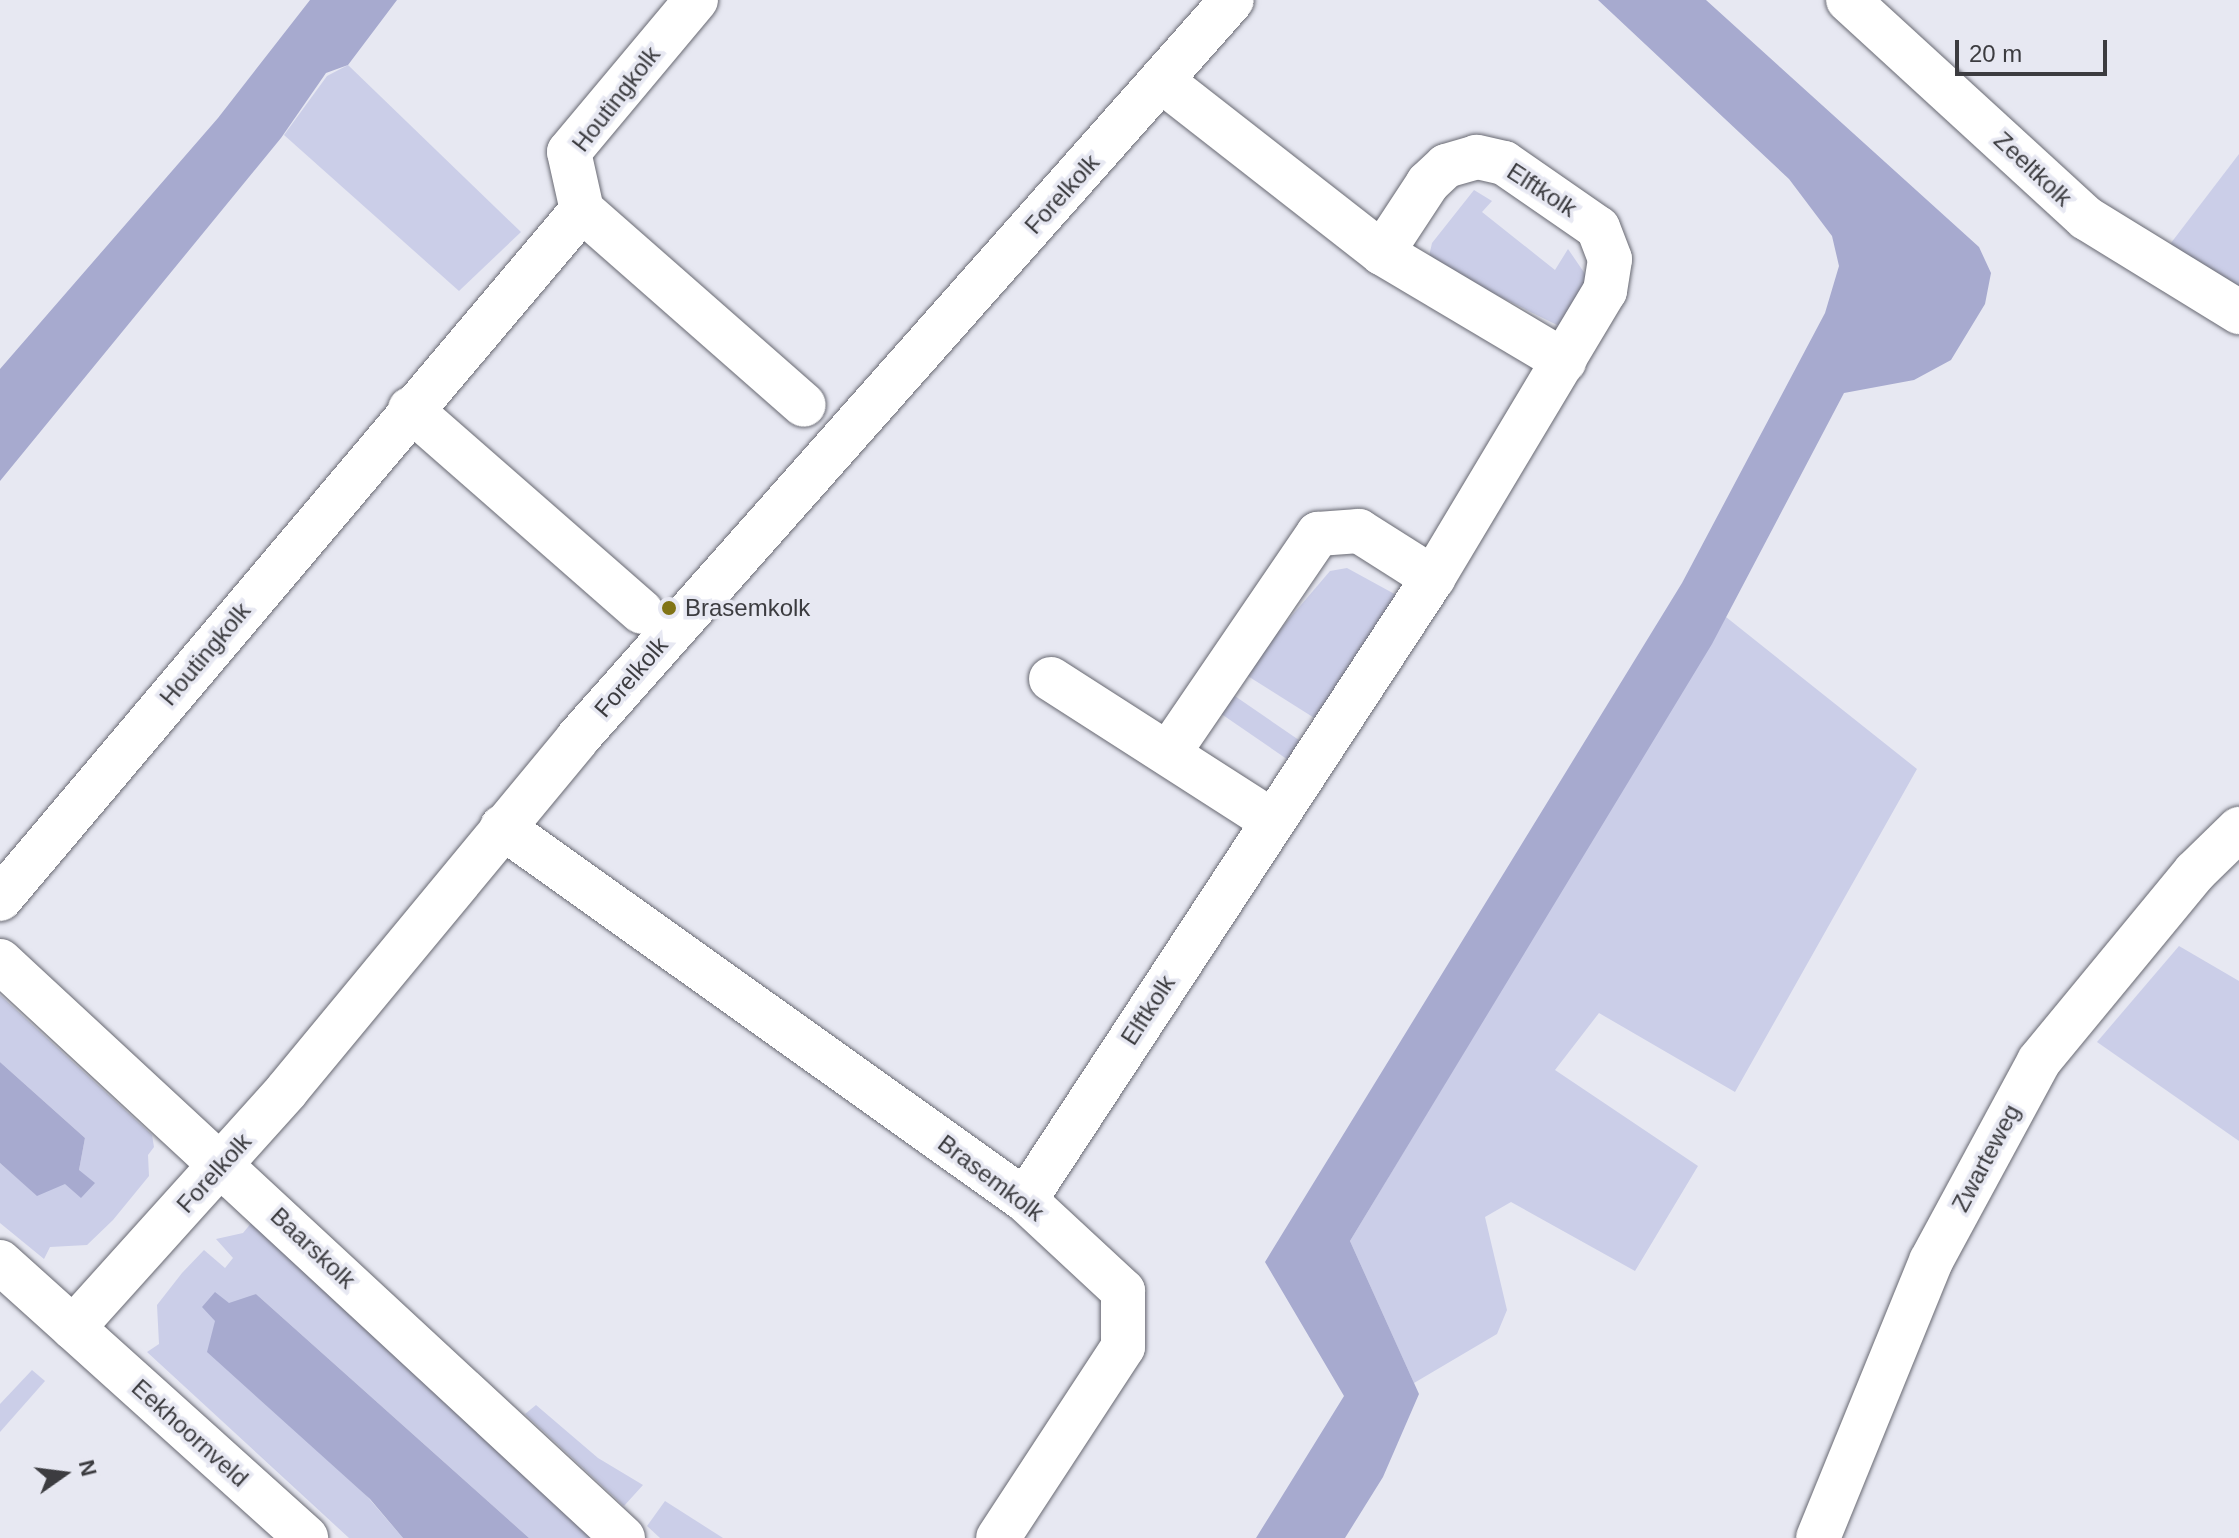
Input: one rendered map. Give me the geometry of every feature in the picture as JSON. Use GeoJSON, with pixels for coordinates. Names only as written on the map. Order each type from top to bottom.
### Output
{"type":"FeatureCollection","features":[{"type":"Feature","properties":{"kind":"street","name":"Houtingkolk"},"geometry":{"type":"LineString","coordinates":[[0,899],[410,409],[582,210],[569,152],[696,0]]}},
{"type":"Feature","properties":{"kind":"street","name":"Forelkolk"},"geometry":{"type":"LineString","coordinates":[[73,1328],[221,1163],[502,827],[841,437],[1163,82],[1232,0]]}},
{"type":"Feature","properties":{"kind":"street","name":"Zeeltkolk"},"geometry":{"type":"LineString","coordinates":[[1863,4],[2086,218],[2239,312]]}},
{"type":"Feature","properties":{"kind":"street"},"geometry":{"type":"LineString","coordinates":[[1163,82],[1382,253],[1564,361]]}},
{"type":"Feature","properties":{"kind":"street","name":"Elftkolk"},"geometry":{"type":"LineString","coordinates":[[1025,1200],[1433,578],[1605,291],[1610,259],[1598,228],[1504,163],[1477,157],[1446,166],[1382,253]]}},
{"type":"Feature","properties":{"kind":"street"},"geometry":{"type":"LineString","coordinates":[[582,210],[804,405]]}},
{"type":"Feature","properties":{"kind":"street"},"geometry":{"type":"LineString","coordinates":[[410,409],[642,612]]}},
{"type":"Feature","properties":{"kind":"street"},"geometry":{"type":"LineString","coordinates":[[1170,751],[1318,534],[1359,531],[1433,578]]}},
{"type":"Feature","properties":{"kind":"street"},"geometry":{"type":"LineString","coordinates":[[1051,679],[1170,751],[1272,821]]}},
{"type":"Feature","properties":{"kind":"street","name":"Brasemkolk"},"geometry":{"type":"LineString","coordinates":[[502,827],[1025,1200],[1123,1291],[1123,1347],[998,1538]]}},
{"type":"Feature","properties":{"kind":"street","name":"Zwarteweg"},"geometry":{"type":"LineString","coordinates":[[1818,1538],[1931,1261],[2039,1061],[2195,872],[2239,829]]}},
{"type":"Feature","properties":{"kind":"street","name":"Baarskolk"},"geometry":{"type":"LineString","coordinates":[[0,961],[623,1538]]}},
{"type":"Feature","properties":{"kind":"street","name":"Eekhoornveld"},"geometry":{"type":"LineString","coordinates":[[0,1262],[306,1538]]}},
{"type":"Feature","properties":{"kind":"shaded area"},"geometry":{"type":"Polygon","coordinates":[[[310,0],[397,0],[348,65],[326,73],[281,138],[0,481],[0,369],[218,118],[310,0]]]}},
{"type":"Feature","properties":{"kind":"shaded area"},"geometry":{"type":"Polygon","coordinates":[[[1598,0],[1706,0],[1979,247],[1991,273],[1985,304],[1951,360],[1914,380],[1844,393],[1712,644],[1350,1241],[1419,1394],[1383,1477],[1345,1538],[1256,1538],[1344,1396],[1265,1262],[1682,583],[1825,313],[1839,266],[1832,236],[1789,179],[1598,0]]]}},
{"type":"Feature","properties":{"kind":"shaded area"},"geometry":{"type":"Polygon","coordinates":[[[348,65],[521,232],[459,291],[284,135],[327,76],[348,65]]]}},
{"type":"Feature","properties":{"kind":"shaded area"},"geometry":{"type":"Polygon","coordinates":[[[2239,154],[2239,303],[2158,260],[2239,154]]]}},
{"type":"Feature","properties":{"kind":"shaded area"},"geometry":{"type":"Polygon","coordinates":[[[1474,190],[1492,201],[1482,212],[1555,270],[1568,249],[1592,284],[1569,321],[1557,325],[1428,261],[1432,243],[1474,190]]]}},
{"type":"Feature","properties":{"kind":"shaded area"},"geometry":{"type":"Polygon","coordinates":[[[1347,568],[1411,603],[1327,726],[1243,673],[1330,571],[1347,568]]]}},
{"type":"Feature","properties":{"kind":"shaded area"},"geometry":{"type":"Polygon","coordinates":[[[1726,617],[1917,769],[1735,1092],[1599,1013],[1555,1070],[1698,1166],[1635,1271],[1511,1202],[1485,1217],[1507,1310],[1497,1334],[1414,1383],[1350,1241],[1726,617]]]}},
{"type":"Feature","properties":{"kind":"shaded area"},"geometry":{"type":"Polygon","coordinates":[[[1229,692],[1312,749],[1297,766],[1217,711],[1229,692]]]}},
{"type":"Feature","properties":{"kind":"shaded area"},"geometry":{"type":"Polygon","coordinates":[[[2179,946],[2239,981],[2239,1141],[2097,1042],[2179,946]]]}},
{"type":"Feature","properties":{"kind":"shaded area"},"geometry":{"type":"Polygon","coordinates":[[[0,995],[152,1135],[154,1147],[148,1155],[149,1176],[113,1220],[87,1245],[50,1247],[44,1259],[0,1223],[0,1163],[37,1195],[79,1170],[85,1138],[0,1062],[0,995]]]}},
{"type":"Feature","properties":{"kind":"shaded area"},"geometry":{"type":"Polygon","coordinates":[[[0,1062],[85,1138],[79,1170],[95,1183],[81,1198],[65,1184],[37,1196],[0,1163],[0,1062]]]}},
{"type":"Feature","properties":{"kind":"shaded area"},"geometry":{"type":"Polygon","coordinates":[[[252,1222],[606,1538],[529,1538],[256,1294],[215,1320],[403,1538],[349,1538],[147,1352],[159,1344],[157,1305],[182,1273],[204,1250],[225,1268],[233,1258],[216,1239],[243,1233],[252,1222]]]}},
{"type":"Feature","properties":{"kind":"shaded area"},"geometry":{"type":"Polygon","coordinates":[[[215,1292],[229,1303],[256,1294],[529,1538],[403,1538],[370,1499],[207,1352],[215,1321],[202,1307],[215,1292]]]}},
{"type":"Feature","properties":{"kind":"shaded area"},"geometry":{"type":"Polygon","coordinates":[[[32,1370],[45,1381],[0,1432],[0,1404],[32,1370]]]}},
{"type":"Feature","properties":{"kind":"shaded area"},"geometry":{"type":"Polygon","coordinates":[[[536,1405],[598,1458],[643,1485],[624,1506],[525,1414],[536,1405]]]}},
{"type":"Feature","properties":{"kind":"shaded area"},"geometry":{"type":"Polygon","coordinates":[[[665,1501],[723,1538],[660,1538],[647,1526],[665,1501]]]}},
{"type":"Feature","properties":{"kind":"place","name":"Brasemkolk"},"geometry":{"type":"Point","coordinates":[669,608]}}]}
